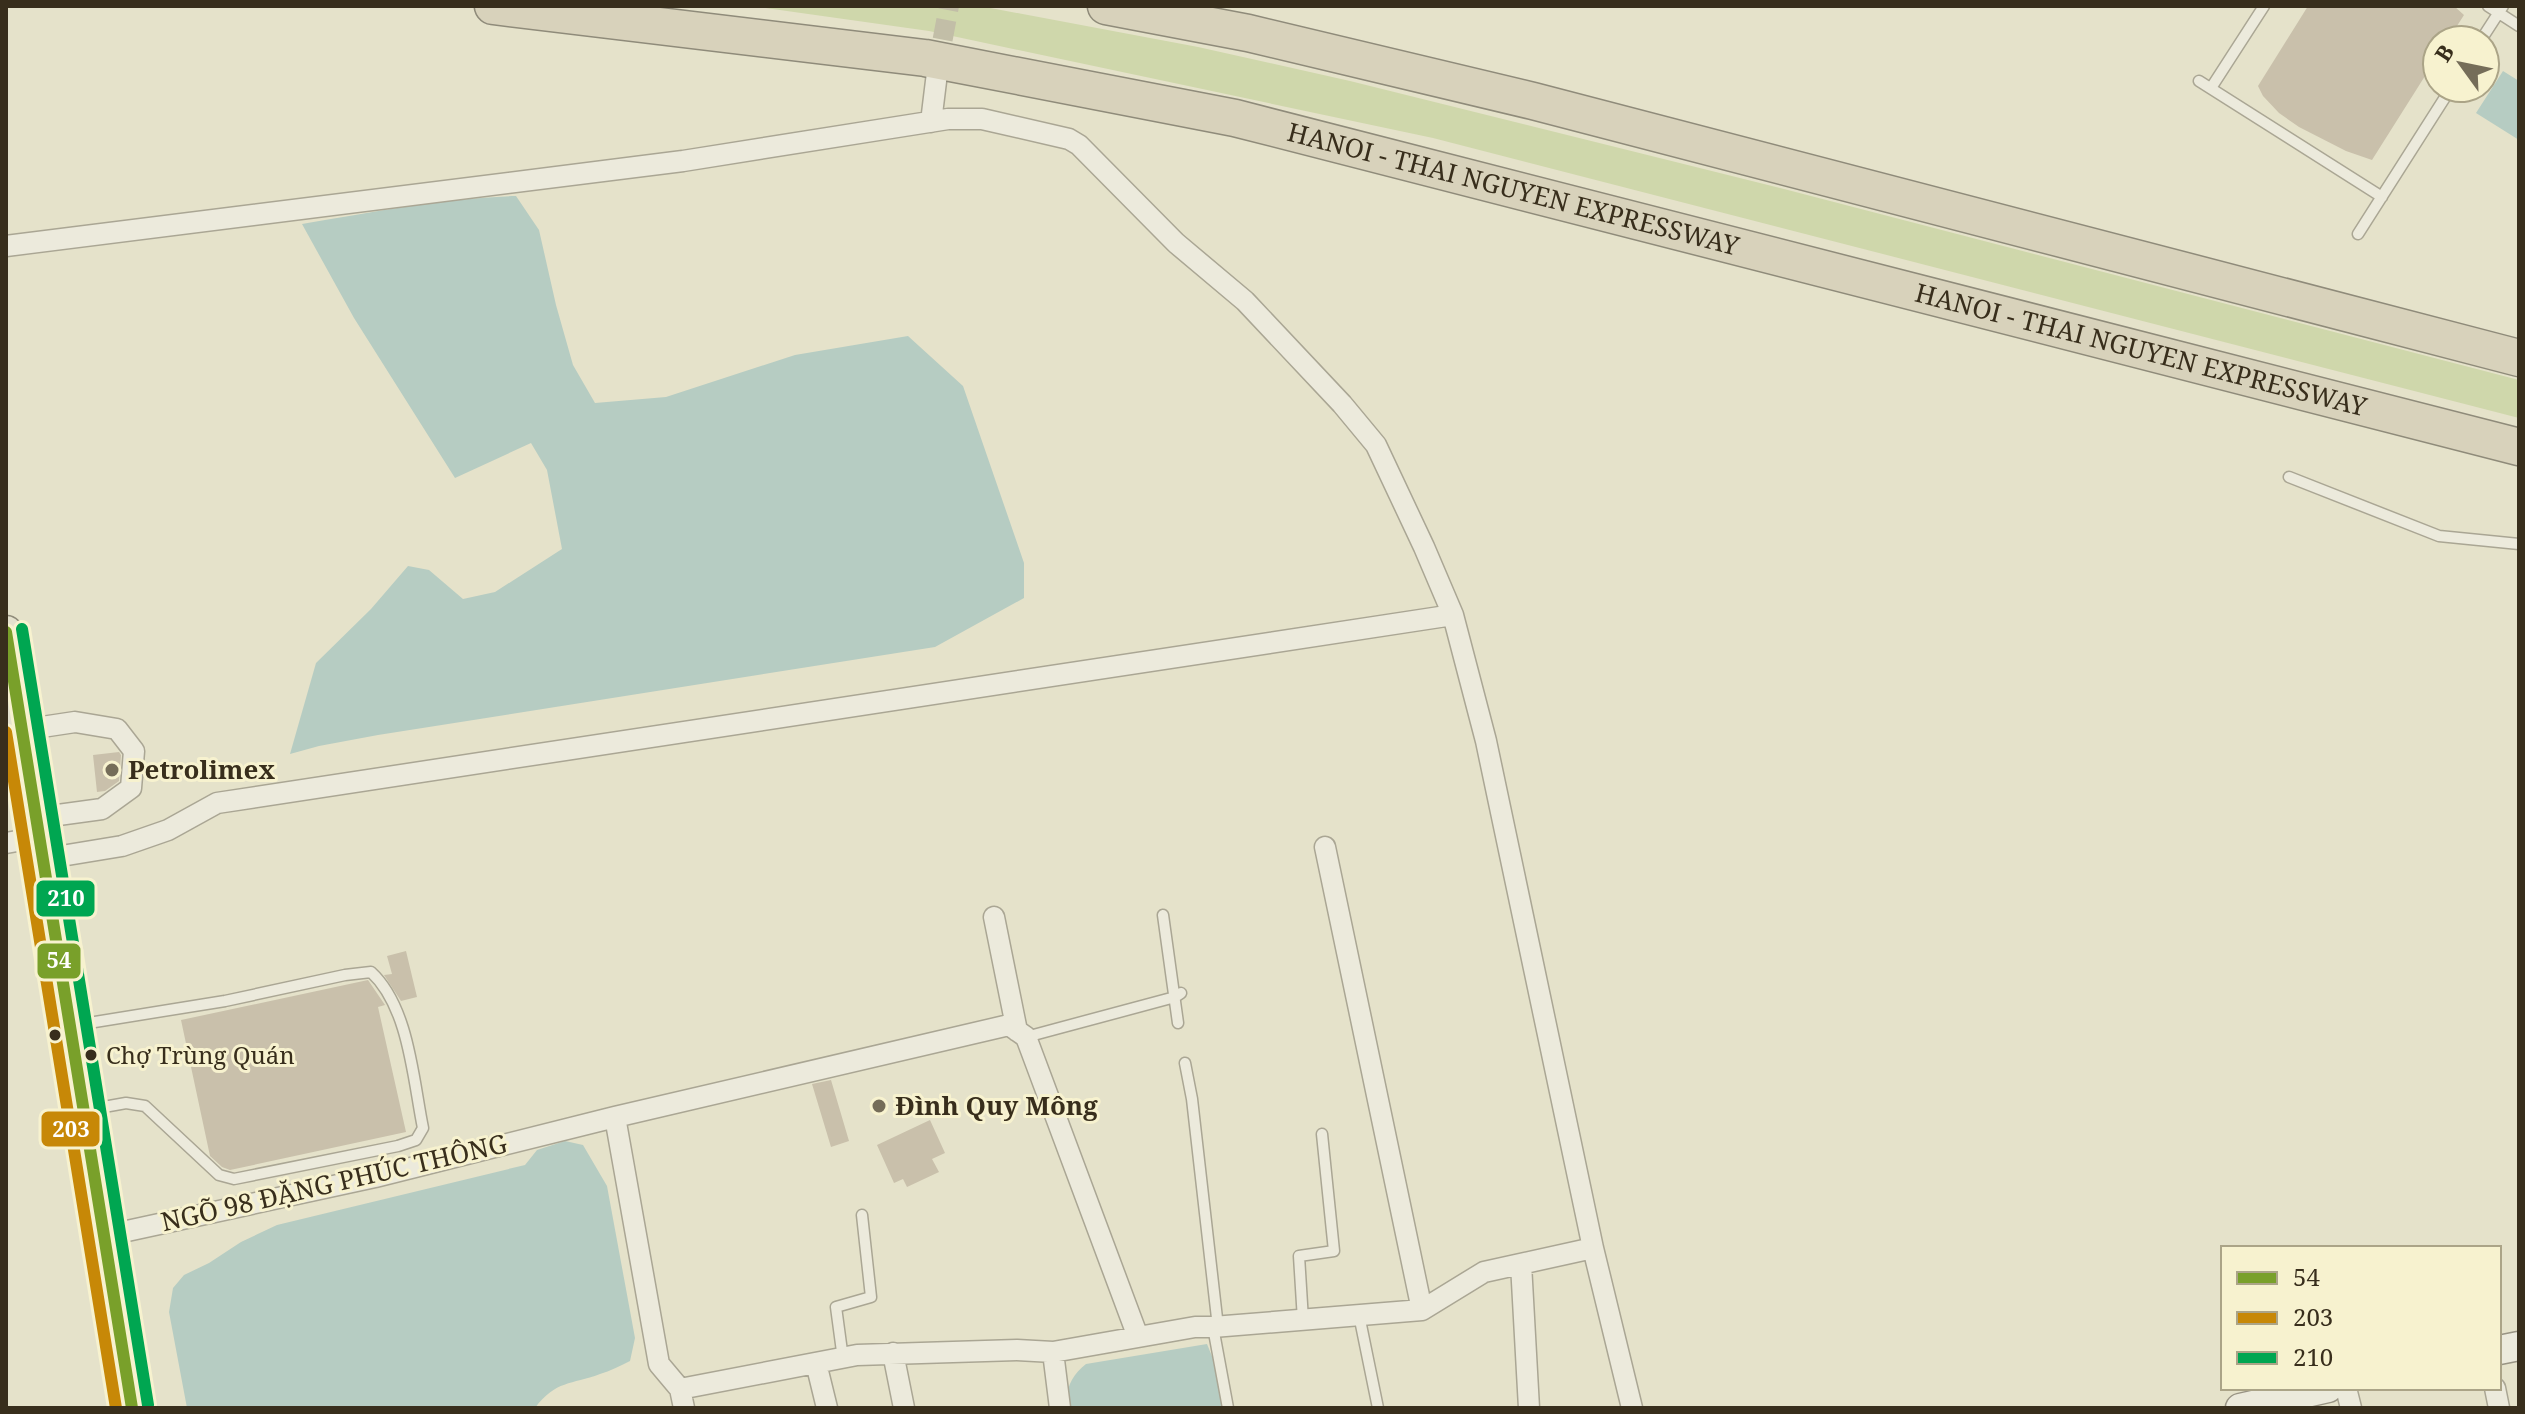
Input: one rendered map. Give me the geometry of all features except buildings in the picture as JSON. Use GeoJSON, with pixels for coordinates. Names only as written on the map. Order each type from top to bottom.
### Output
{"type":"FeatureCollection","features":[{"type":"Feature","properties":{"kind":"highway","name":"HANOI - THAI NGUYEN EXPRESSWAY"},"geometry":{"type":"LineString","coordinates":[[493,6],[925,58],[1235,118],[2519,447]]}},
{"type":"Feature","properties":{"kind":"highway"},"geometry":{"type":"LineString","coordinates":[[1106,6],[1248,33],[1533,101],[2519,358]]}},
{"type":"Feature","properties":{"kind":"main road"},"geometry":{"type":"LineString","coordinates":[[6,632],[132,1408]]}},
{"type":"Feature","properties":{"kind":"main road"},"geometry":{"type":"LineString","coordinates":[[2240,1408],[2319,1390]]}},
{"type":"Feature","properties":{"kind":"street"},"geometry":{"type":"LineString","coordinates":[[931,122],[937,73]]}},
{"type":"Feature","properties":{"kind":"street"},"geometry":{"type":"LineString","coordinates":[[6,246],[683,161],[948,119],[982,119],[1069,139],[1079,145],[1176,243],[1245,301],[1286,342],[1376,445],[1453,615],[1486,741],[1593,1248],[1632,1408]]}},
{"type":"Feature","properties":{"kind":"street"},"geometry":{"type":"LineString","coordinates":[[6,843],[39,838],[122,846],[168,830],[217,803],[1453,615]]}},
{"type":"Feature","properties":{"kind":"street"},"geometry":{"type":"LineString","coordinates":[[22,730],[75,722],[117,729],[134,751],[131,788],[102,809],[39,838]]}},
{"type":"Feature","properties":{"kind":"street"},"geometry":{"type":"LineString","coordinates":[[1325,847],[1422,1310]]}},
{"type":"Feature","properties":{"kind":"street"},"geometry":{"type":"LineString","coordinates":[[994,917],[1022,1034],[1138,1337]]}},
{"type":"Feature","properties":{"kind":"street","name":"NGÕ 98 ĐẶNG PHÚC THÔNG"},"geometry":{"type":"LineString","coordinates":[[104,1236],[375,1177],[991,1028],[1009,1025],[1022,1034]]}},
{"type":"Feature","properties":{"kind":"street"},"geometry":{"type":"LineString","coordinates":[[615,1117],[659,1364],[682,1398],[857,1355],[1017,1350],[1053,1352],[1195,1327],[1422,1310],[1484,1272],[1593,1248]]}},
{"type":"Feature","properties":{"kind":"street"},"geometry":{"type":"LineString","coordinates":[[1521,1264],[1529,1408]]}},
{"type":"Feature","properties":{"kind":"street"},"geometry":{"type":"LineString","coordinates":[[1053,1352],[1060,1408]]}},
{"type":"Feature","properties":{"kind":"street"},"geometry":{"type":"LineString","coordinates":[[893,1353],[904,1408]]}},
{"type":"Feature","properties":{"kind":"street"},"geometry":{"type":"LineString","coordinates":[[816,1363],[827,1408]]}},
{"type":"Feature","properties":{"kind":"lane"},"geometry":{"type":"LineString","coordinates":[[2211,88],[2264,6]]}},
{"type":"Feature","properties":{"kind":"lane"},"geometry":{"type":"LineString","coordinates":[[2488,6],[2501,9],[2519,26]]}},
{"type":"Feature","properties":{"kind":"lane"},"geometry":{"type":"LineString","coordinates":[[2199,81],[2382,197]]}},
{"type":"Feature","properties":{"kind":"lane"},"geometry":{"type":"LineString","coordinates":[[2358,234],[2441,104]]}},
{"type":"Feature","properties":{"kind":"lane"},"geometry":{"type":"LineString","coordinates":[[2289,477],[2439,536],[2519,544]]}},
{"type":"Feature","properties":{"kind":"lane"},"geometry":{"type":"LineString","coordinates":[[1163,915],[1178,995],[1178,1023]]}},
{"type":"Feature","properties":{"kind":"lane"},"geometry":{"type":"LineString","coordinates":[[70,1026],[225,1001],[371,972],[383,983],[404,1028],[423,1128],[416,1140],[398,1146],[234,1179],[219,1175],[145,1106],[126,1103],[84,1111]]}},
{"type":"Feature","properties":{"kind":"lane"},"geometry":{"type":"LineString","coordinates":[[1022,1034],[1178,995]]}},
{"type":"Feature","properties":{"kind":"lane"},"geometry":{"type":"LineString","coordinates":[[1185,1063],[1192,1099],[1216,1327],[1228,1408]]}},
{"type":"Feature","properties":{"kind":"lane"},"geometry":{"type":"LineString","coordinates":[[1303,1320],[1299,1256],[1334,1251],[1322,1134]]}},
{"type":"Feature","properties":{"kind":"lane"},"geometry":{"type":"LineString","coordinates":[[843,1359],[836,1307],[871,1297],[862,1215]]}},
{"type":"Feature","properties":{"kind":"lane"},"geometry":{"type":"LineString","coordinates":[[1359,1315],[1378,1408]]}},
{"type":"Feature","properties":{"kind":"green space"},"geometry":{"type":"Polygon","coordinates":[[[751,6],[980,6],[1198,47],[1350,81],[1784,189],[2519,380],[2519,418],[1433,138],[929,31],[751,6]]]}},
{"type":"Feature","properties":{"kind":"shaded area"},"geometry":{"type":"Polygon","coordinates":[[[2503,71],[2519,81],[2519,140],[2476,113],[2482,104],[2501,104],[2503,71]]]}},
{"type":"Feature","properties":{"kind":"shaded area"},"geometry":{"type":"Polygon","coordinates":[[[516,196],[539,230],[573,365],[595,403],[666,397],[795,355],[908,336],[963,386],[1024,563],[1024,598],[935,647],[378,735],[290,754],[316,663],[371,609],[408,566],[429,570],[463,599],[495,592],[562,549],[547,470],[531,443],[455,478],[354,318],[302,224],[435,203],[516,196]]]}},
{"type":"Feature","properties":{"kind":"shaded area"},"geometry":{"type":"Polygon","coordinates":[[[565,1141],[583,1145],[607,1186],[635,1338],[630,1361],[557,1388],[535,1408],[187,1408],[169,1312],[173,1288],[184,1275],[277,1225],[525,1165],[537,1150],[565,1141]]]}},
{"type":"Feature","properties":{"kind":"shaded area"},"geometry":{"type":"Polygon","coordinates":[[[1207,1344],[1218,1371],[1227,1408],[1068,1408],[1070,1383],[1086,1364],[1207,1344]]]}},
{"type":"Feature","properties":{"kind":"tunnel"},"geometry":{"type":"LineString","coordinates":[[937,69],[949,6]]}},
{"type":"Feature","properties":{"kind":"transit line","name":"210"},"geometry":{"type":"LineString","coordinates":[[22,629],[148,1405]]}},
{"type":"Feature","properties":{"kind":"transit line","name":"54"},"geometry":{"type":"LineString","coordinates":[[6,632],[132,1408]]}},
{"type":"Feature","properties":{"kind":"transit line","name":"203"},"geometry":{"type":"LineString","coordinates":[[6,732],[116,1408]]}},
{"type":"Feature","properties":{"kind":"place","name":"Petrolimex"},"geometry":{"type":"Point","coordinates":[112,770]}},
{"type":"Feature","properties":{"kind":"place","name":"Chợ Trùng Quán"},"geometry":{"type":"Point","coordinates":[91,1055]}},
{"type":"Feature","properties":{"kind":"place","name":"Đình Quy Mông"},"geometry":{"type":"Point","coordinates":[879,1106]}}]}
